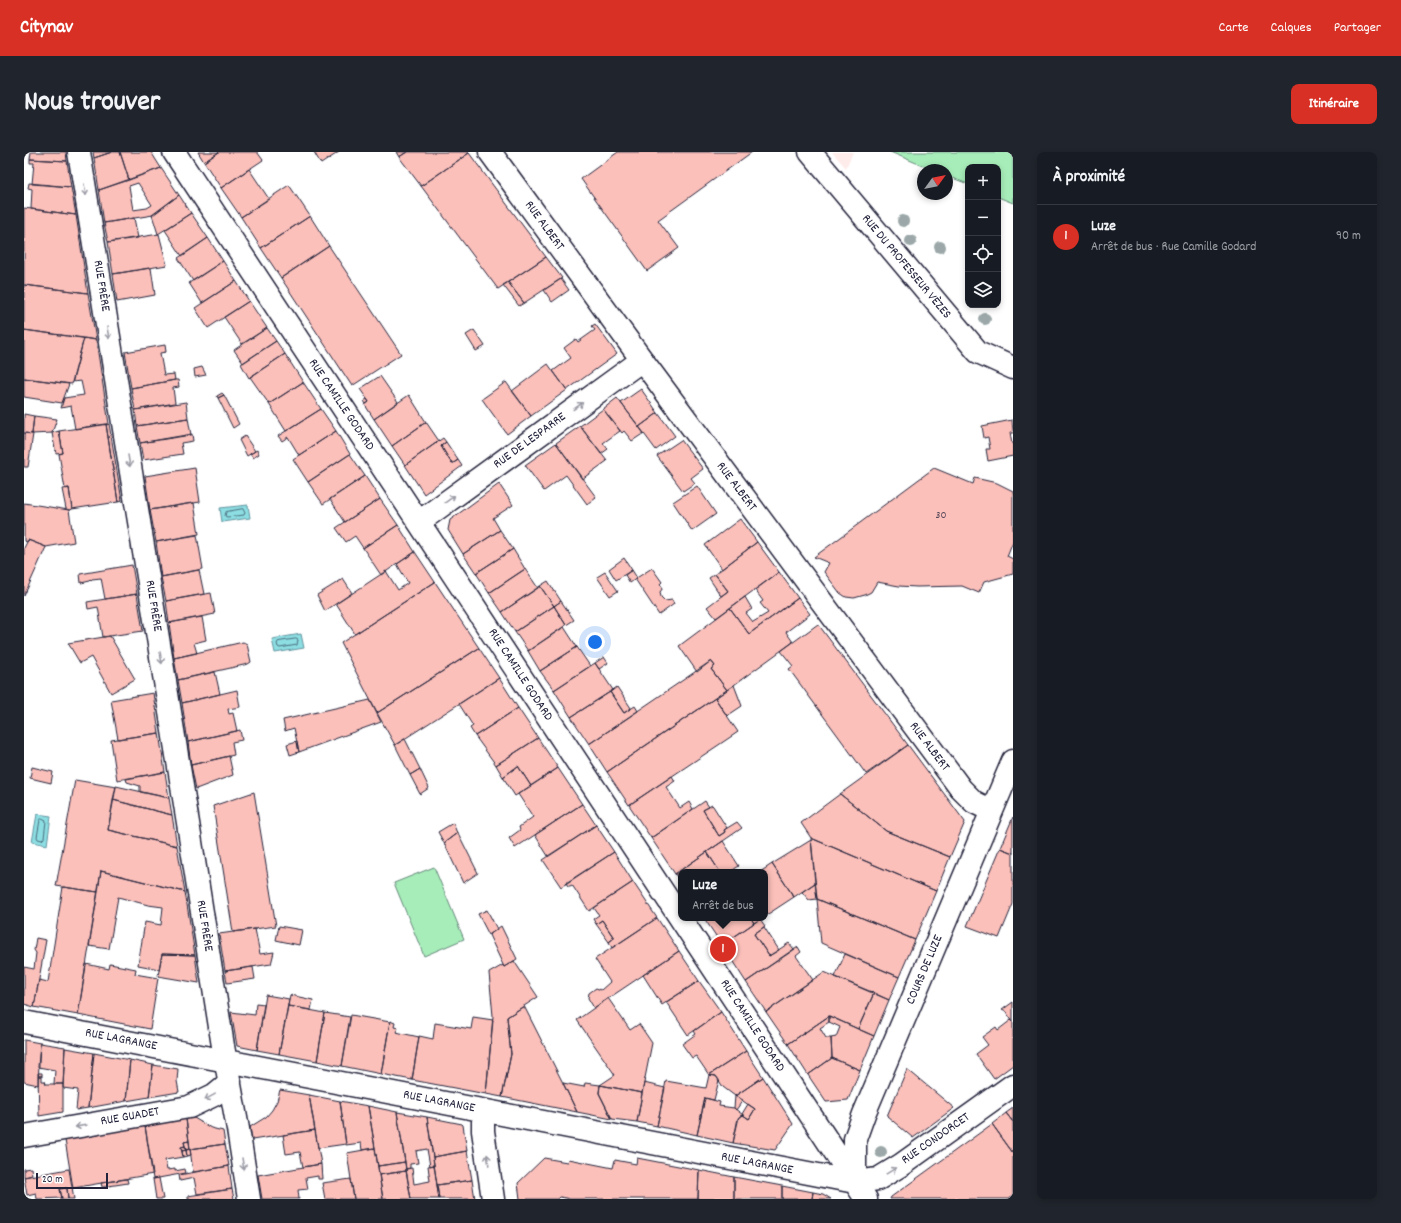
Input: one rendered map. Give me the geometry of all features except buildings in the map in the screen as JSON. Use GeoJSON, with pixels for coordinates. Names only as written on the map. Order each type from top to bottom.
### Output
{"type":"FeatureCollection","features":[{"type":"Feature","properties":{"kind":"street","name":"RUE FRÈRE"},"geometry":{"type":"LineString","coordinates":[[79,152],[225,1061],[230,1082],[249,1199]]}},
{"type":"Feature","properties":{"kind":"street","name":"RUE CAMILLE GODARD"},"geometry":{"type":"LineString","coordinates":[[174,152],[678,914]]}},
{"type":"Feature","properties":{"kind":"street","name":"RUE ALBERT"},"geometry":{"type":"LineString","coordinates":[[490,152],[960,789],[974,802],[992,811]]}},
{"type":"Feature","properties":{"kind":"street","name":"RUE DU PROFESSEUR VÈZES"},"geometry":{"type":"LineString","coordinates":[[810,152],[978,352],[1013,368]]}},
{"type":"Feature","properties":{"kind":"street","name":"RUE DE LESPARRE"},"geometry":{"type":"LineString","coordinates":[[419,522],[642,360]]}},
{"type":"Feature","properties":{"kind":"street","name":"COURS DE LUZE"},"geometry":{"type":"LineString","coordinates":[[860,1190],[855,1139],[864,1114],[1013,761]]}},
{"type":"Feature","properties":{"kind":"street","name":"RUE CAMILLE GODARD"},"geometry":{"type":"LineString","coordinates":[[682,921],[860,1190]]}},
{"type":"Feature","properties":{"kind":"street","name":"RUE LAGRANGE"},"geometry":{"type":"LineString","coordinates":[[24,1022],[485,1111],[860,1190]]}},
{"type":"Feature","properties":{"kind":"street","name":"RUE GUADET"},"geometry":{"type":"LineString","coordinates":[[24,1136],[189,1107],[214,1095],[230,1082]]}},
{"type":"Feature","properties":{"kind":"street","name":"RUE CONDORCET"},"geometry":{"type":"LineString","coordinates":[[860,1190],[901,1164],[1013,1084]]}},
{"type":"Feature","properties":{"kind":"street"},"geometry":{"type":"LineString","coordinates":[[485,1111],[482,1122],[494,1199]]}},
{"type":"Feature","properties":{"kind":"shaded area"},"geometry":{"type":"Polygon","coordinates":[[[832,152],[853,152],[846,168],[832,152]]]}},
{"type":"Feature","properties":{"kind":"green space"},"geometry":{"type":"Polygon","coordinates":[[[890,152],[1013,152],[1013,203],[1001,198],[1001,164],[965,164],[965,183],[953,178],[953,164],[919,164],[890,152]]]}},
{"type":"Feature","properties":{"kind":"green space"},"geometry":{"type":"Polygon","coordinates":[[[434,867],[464,939],[424,956],[394,883],[434,867]]]}},
{"type":"Feature","properties":{"kind":"water"},"geometry":{"type":"Polygon","coordinates":[[[248,505],[250,518],[222,522],[220,508],[248,505]]]}},
{"type":"Feature","properties":{"kind":"water"},"geometry":{"type":"Polygon","coordinates":[[[301,634],[304,648],[275,653],[272,639],[301,634]]]}},
{"type":"Feature","properties":{"kind":"water"},"geometry":{"type":"Polygon","coordinates":[[[37,814],[51,816],[47,845],[32,842],[37,814]]]}},
{"type":"Feature","properties":{"kind":"place","name":"Luze"},"geometry":{"type":"Point","coordinates":[723,949]}}]}
